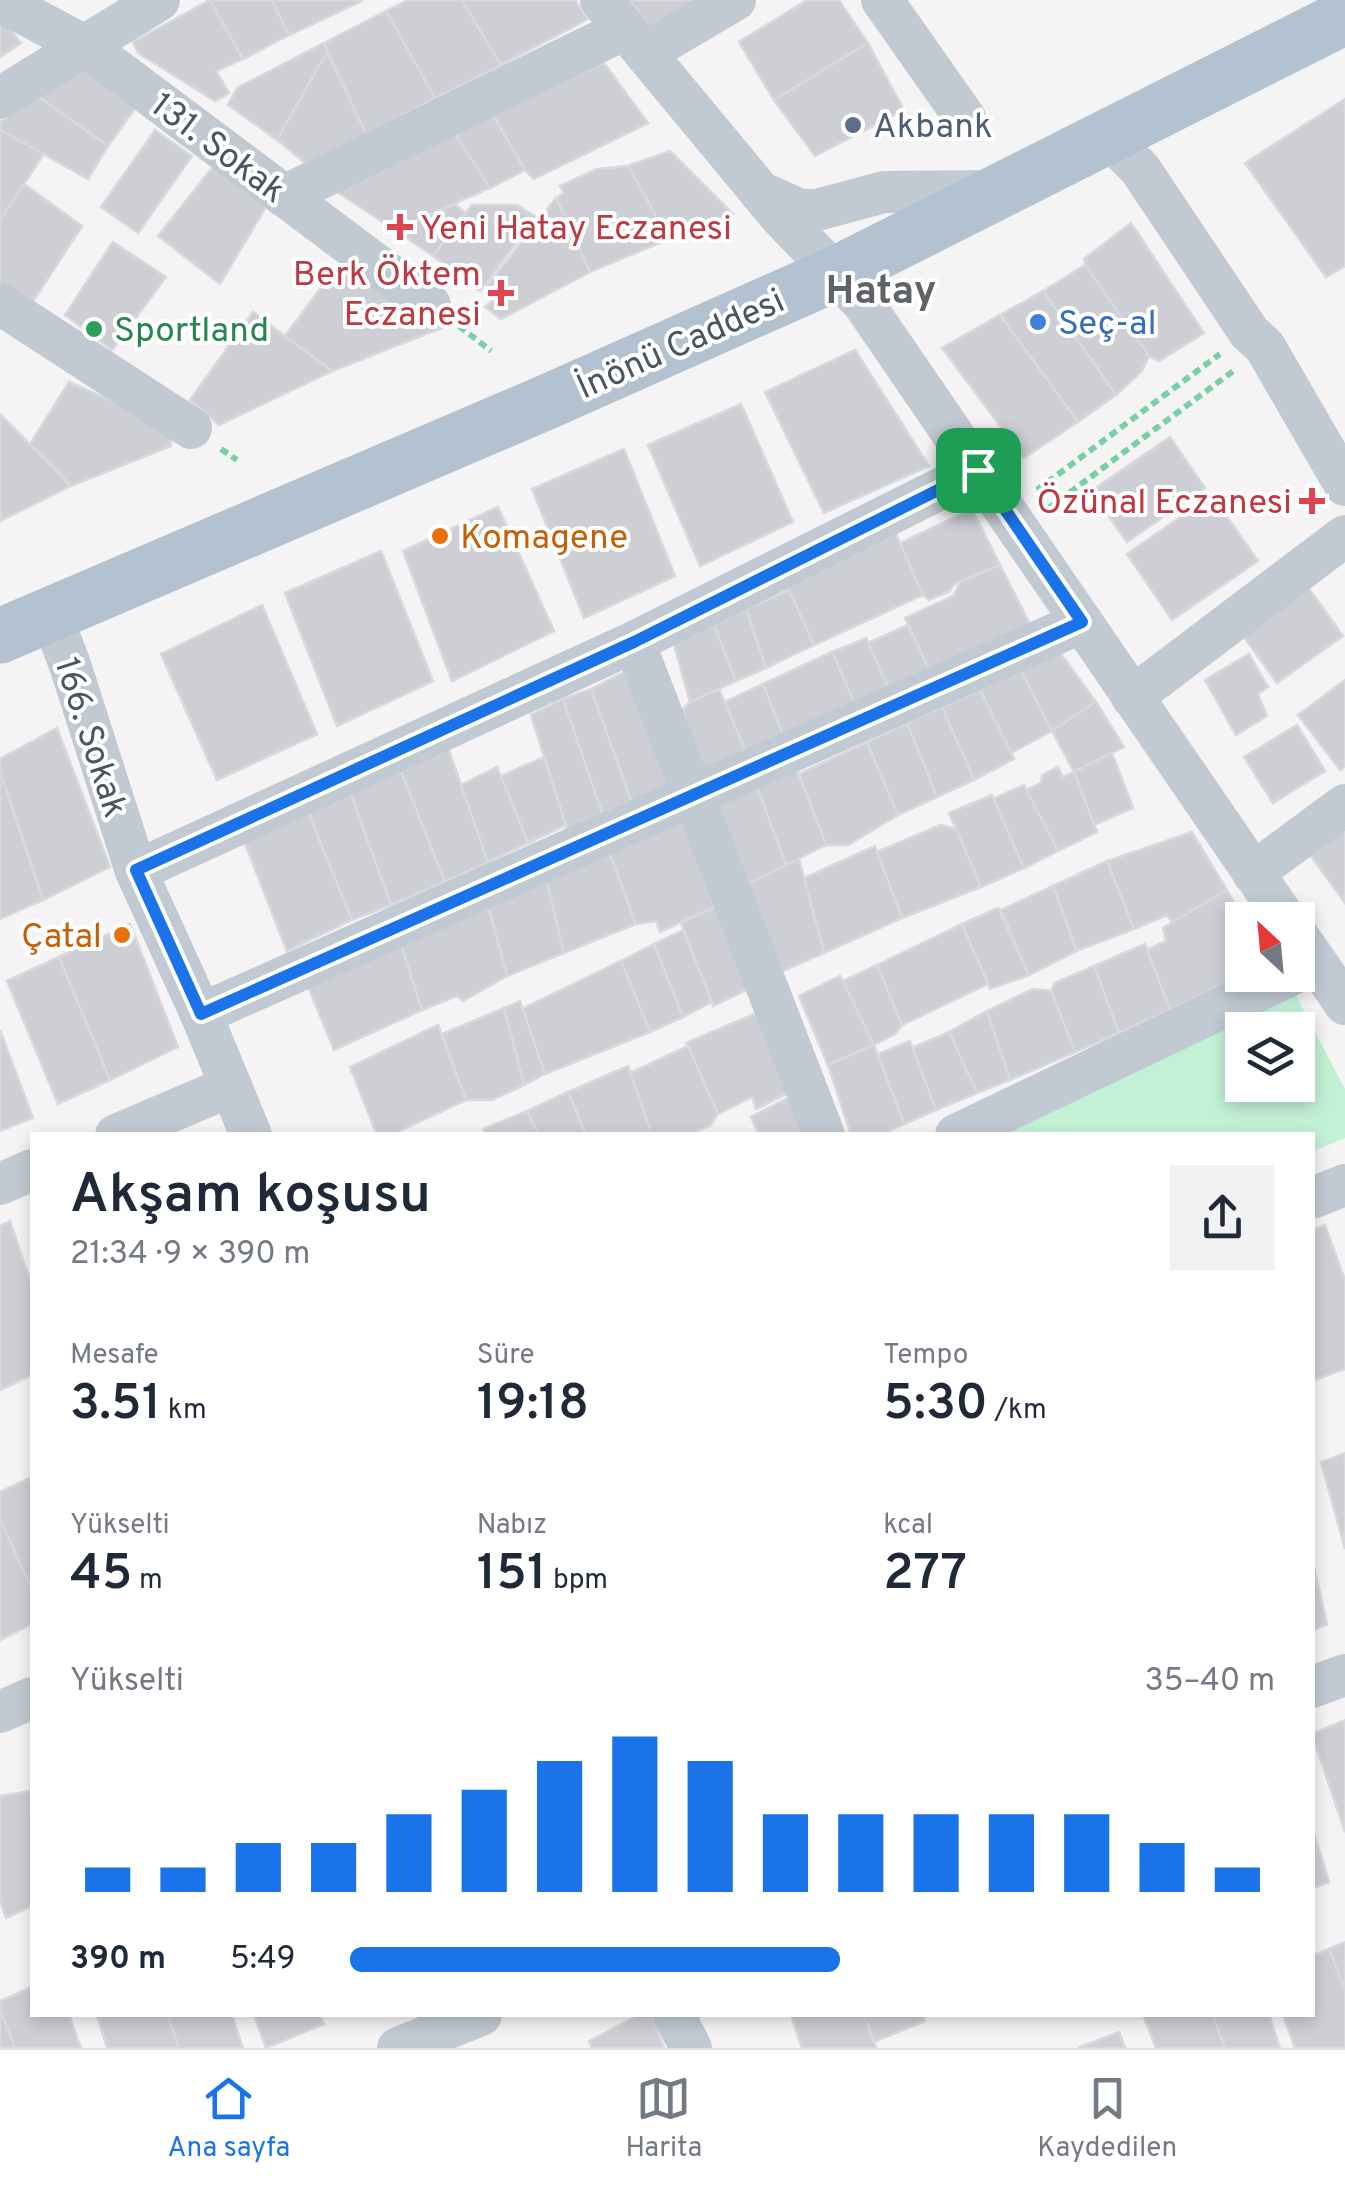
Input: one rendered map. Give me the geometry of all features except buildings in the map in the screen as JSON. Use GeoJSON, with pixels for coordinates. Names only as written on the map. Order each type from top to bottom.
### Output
{"type":"FeatureCollection","features":[{"type":"Feature","properties":{"kind":"main road","name":"İnönü Caddesi"},"geometry":{"type":"LineString","coordinates":[[0,636],[837,273],[1108,137],[1334,13]]}},
{"type":"Feature","properties":{"kind":"street"},"geometry":{"type":"LineString","coordinates":[[0,98],[159,0]]}},
{"type":"Feature","properties":{"kind":"street"},"geometry":{"type":"LineString","coordinates":[[284,196],[624,27],[736,0]]}},
{"type":"Feature","properties":{"kind":"street"},"geometry":{"type":"LineString","coordinates":[[882,0],[965,118]]}},
{"type":"Feature","properties":{"kind":"street","name":"131. Sokak"},"geometry":{"type":"LineString","coordinates":[[0,1],[85,46],[430,305]]}},
{"type":"Feature","properties":{"kind":"street"},"geometry":{"type":"LineString","coordinates":[[624,27],[760,192],[864,303],[1274,902]]}},
{"type":"Feature","properties":{"kind":"street"},"geometry":{"type":"LineString","coordinates":[[1108,137],[1140,169],[1257,340],[1345,485]]}},
{"type":"Feature","properties":{"kind":"street"},"geometry":{"type":"LineString","coordinates":[[760,192],[800,210],[817,210],[884,192],[999,191]]}},
{"type":"Feature","properties":{"kind":"street"},"geometry":{"type":"LineString","coordinates":[[0,304],[191,428]]}},
{"type":"Feature","properties":{"kind":"street"},"geometry":{"type":"LineString","coordinates":[[136,870],[634,642],[978,470]]}},
{"type":"Feature","properties":{"kind":"street"},"geometry":{"type":"LineString","coordinates":[[1132,696],[1345,536]]}},
{"type":"Feature","properties":{"kind":"street","name":"166. Sokak"},"geometry":{"type":"LineString","coordinates":[[50,615],[70,664],[136,870],[250,1132]]}},
{"type":"Feature","properties":{"kind":"street"},"geometry":{"type":"LineString","coordinates":[[201,1014],[1082,622]]}},
{"type":"Feature","properties":{"kind":"street"},"geometry":{"type":"LineString","coordinates":[[634,642],[823,1132]]}},
{"type":"Feature","properties":{"kind":"street"},"geometry":{"type":"LineString","coordinates":[[1254,873],[1345,805]]}},
{"type":"Feature","properties":{"kind":"street"},"geometry":{"type":"LineString","coordinates":[[1315,976],[1345,1004]]}},
{"type":"Feature","properties":{"kind":"street"},"geometry":{"type":"LineString","coordinates":[[962,1132],[1240,992]]}},
{"type":"Feature","properties":{"kind":"street"},"geometry":{"type":"LineString","coordinates":[[123,1132],[231,1086]]}},
{"type":"Feature","properties":{"kind":"street"},"geometry":{"type":"LineString","coordinates":[[0,1184],[30,1171]]}},
{"type":"Feature","properties":{"kind":"street"},"geometry":{"type":"LineString","coordinates":[[1315,1197],[1345,1185]]}},
{"type":"Feature","properties":{"kind":"street"},"geometry":{"type":"LineString","coordinates":[[1315,1687],[1345,1675]]}},
{"type":"Feature","properties":{"kind":"street"},"geometry":{"type":"LineString","coordinates":[[0,1712],[30,1699]]}},
{"type":"Feature","properties":{"kind":"street"},"geometry":{"type":"LineString","coordinates":[[398,2048],[476,2017]]}},
{"type":"Feature","properties":{"kind":"street"},"geometry":{"type":"LineString","coordinates":[[675,2017],[691,2048]]}},
{"type":"Feature","properties":{"kind":"path"},"geometry":{"type":"LineString","coordinates":[[1014,520],[1257,340]]}},
{"type":"Feature","properties":{"kind":"path"},"geometry":{"type":"LineString","coordinates":[[1014,520],[1257,340]]}},
{"type":"Feature","properties":{"kind":"green space"},"geometry":{"type":"Polygon","coordinates":[[[1284,992],[1294,992],[1305,1012],[1242,1012],[1284,992]]]}},
{"type":"Feature","properties":{"kind":"green space"},"geometry":{"type":"Polygon","coordinates":[[[1225,1020],[1225,1102],[1315,1102],[1315,1032],[1345,1089],[1345,1138],[1315,1150],[1315,1132],[993,1132],[1225,1020]]]}},
{"type":"Feature","properties":{"kind":"place","name":"Akbank"},"geometry":{"type":"Point","coordinates":[853,125]}},
{"type":"Feature","properties":{"kind":"place","name":"Yeni Hatay Eczanesi"},"geometry":{"type":"Point","coordinates":[400,227]}},
{"type":"Feature","properties":{"kind":"place","name":"Berk Öktem Eczanesi"},"geometry":{"type":"Point","coordinates":[501,293]}},
{"type":"Feature","properties":{"kind":"place","name":"Seç-al"},"geometry":{"type":"Point","coordinates":[1038,322]}},
{"type":"Feature","properties":{"kind":"place","name":"Sportland"},"geometry":{"type":"Point","coordinates":[94,329]}},
{"type":"Feature","properties":{"kind":"place","name":"Özünal Eczanesi"},"geometry":{"type":"Point","coordinates":[1312,501]}},
{"type":"Feature","properties":{"kind":"place","name":"Komagene"},"geometry":{"type":"Point","coordinates":[440,536]}},
{"type":"Feature","properties":{"kind":"place","name":"Çatal"},"geometry":{"type":"Point","coordinates":[122,935]}},
{"type":"Feature","properties":{"kind":"district","name":"Hatay"},"geometry":{"type":"Point","coordinates":[881,289]}},
{"type":"Feature","properties":{"kind":"route"},"geometry":{"type":"LineString","coordinates":[[978,470],[1082,622],[201,1014],[136,870],[634,642],[978,470]]}}]}
